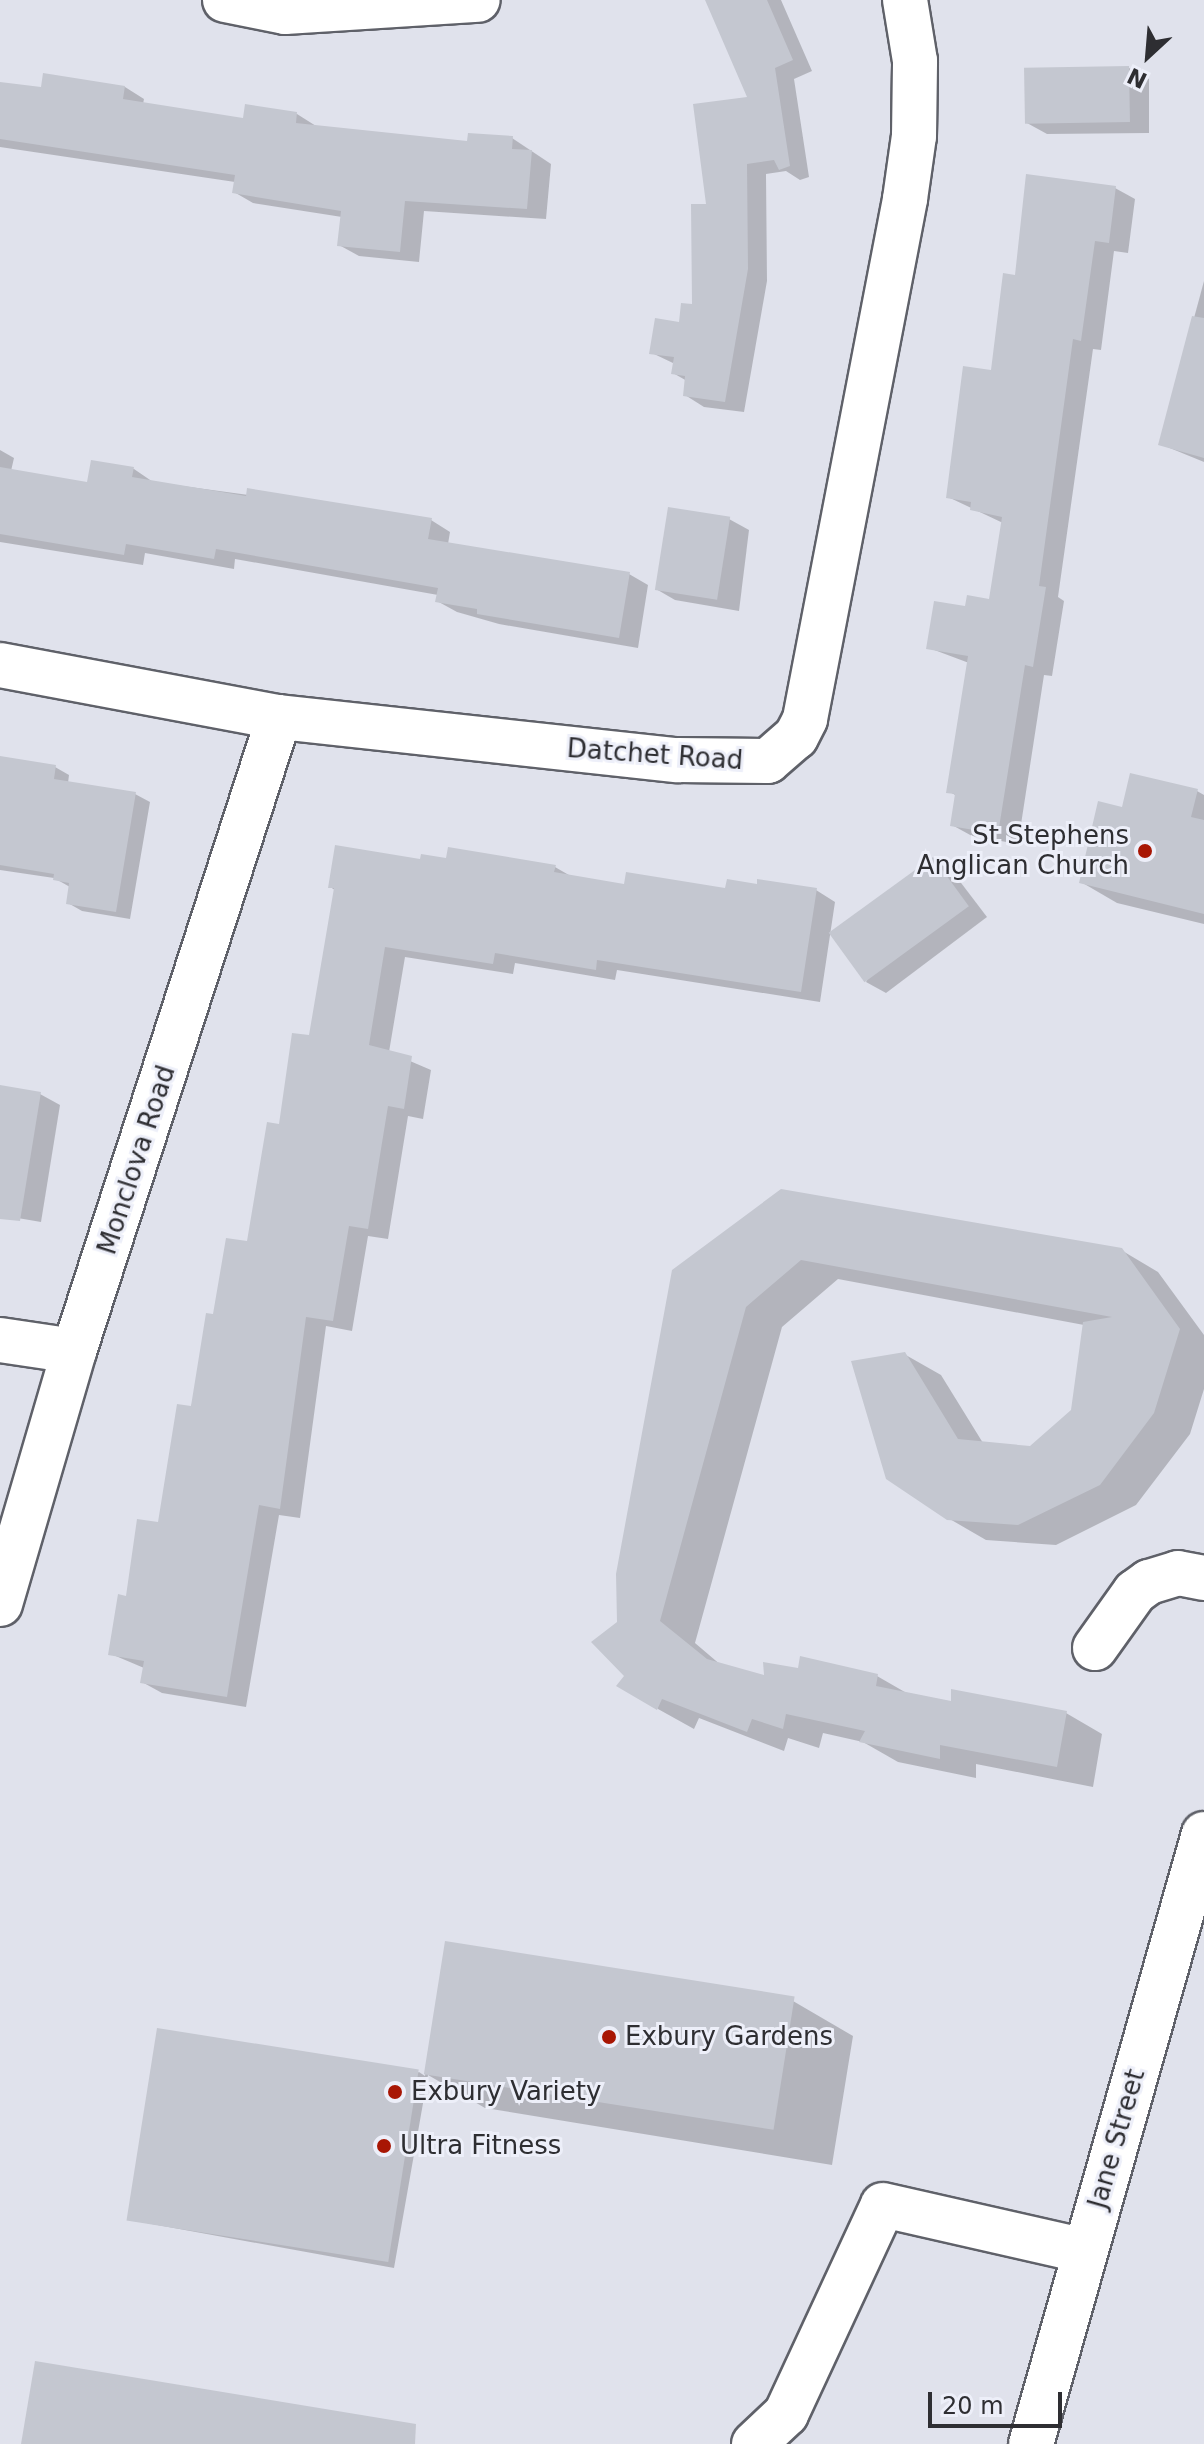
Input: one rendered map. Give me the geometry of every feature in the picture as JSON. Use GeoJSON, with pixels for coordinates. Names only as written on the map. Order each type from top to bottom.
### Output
{"type":"FeatureCollection","features":[{"type":"Feature","properties":{"kind":"street"},"geometry":{"type":"LineString","coordinates":[[225,0],[285,12],[478,0]]}},
{"type":"Feature","properties":{"kind":"street","name":"Datchet Road"},"geometry":{"type":"LineString","coordinates":[[0,665],[279,717],[729,764],[768,761],[796,737],[805,719],[914,136],[915,61],[905,0]]}},
{"type":"Feature","properties":{"kind":"street","name":"Monclova Road"},"geometry":{"type":"LineString","coordinates":[[0,1604],[74,1351],[279,717]]}},
{"type":"Feature","properties":{"kind":"street"},"geometry":{"type":"LineString","coordinates":[[0,1340],[74,1351]]}},
{"type":"Feature","properties":{"kind":"street"},"geometry":{"type":"LineString","coordinates":[[1095,1648],[1135,1592],[1149,1582],[1178,1573],[1204,1578]]}},
{"type":"Feature","properties":{"kind":"street","name":"Jane Street"},"geometry":{"type":"LineString","coordinates":[[1031,2444],[1204,1834]]}},
{"type":"Feature","properties":{"kind":"street"},"geometry":{"type":"LineString","coordinates":[[754,2444],[786,2414],[883,2205],[1085,2251]]}},
{"type":"Feature","properties":{"kind":"building"},"geometry":{"type":"Polygon","coordinates":[[[705,0],[767,0],[793,60],[775,68],[790,166],[779,170],[774,160],[747,164],[748,269],[725,402],[683,396],[685,376],[671,374],[674,357],[649,354],[655,318],[679,322],[681,303],[692,304],[691,204],[706,204],[693,104],[747,97],[705,0]]]}},
{"type":"Feature","properties":{"kind":"building"},"geometry":{"type":"Polygon","coordinates":[[[1129,66],[1130,122],[1025,124],[1024,68],[1129,66]]]}},
{"type":"Feature","properties":{"kind":"building"},"geometry":{"type":"Polygon","coordinates":[[[43,73],[125,86],[123,99],[243,118],[245,104],[297,112],[296,123],[467,141],[468,133],[513,136],[512,149],[532,150],[527,209],[405,201],[400,252],[337,246],[341,211],[232,193],[235,175],[0,139],[0,82],[41,87],[43,73]]]}},
{"type":"Feature","properties":{"kind":"building"},"geometry":{"type":"Polygon","coordinates":[[[1026,174],[1116,186],[1109,243],[1095,241],[1081,341],[1073,339],[1039,586],[1046,587],[1033,667],[1025,665],[998,834],[950,826],[955,794],[946,793],[968,656],[926,649],[934,601],[965,606],[967,595],[989,599],[1002,517],[970,510],[971,502],[946,498],[963,366],[991,370],[1003,273],[1015,275],[1026,174]]]}},
{"type":"Feature","properties":{"kind":"building"},"geometry":{"type":"Polygon","coordinates":[[[1192,316],[1204,318],[1204,458],[1158,445],[1192,316]]]}},
{"type":"Feature","properties":{"kind":"building"},"geometry":{"type":"Polygon","coordinates":[[[91,460],[134,467],[132,477],[246,496],[247,488],[432,518],[428,539],[630,572],[619,638],[477,614],[477,609],[435,602],[438,588],[216,549],[214,559],[126,544],[124,555],[0,534],[0,467],[87,482],[91,460]]]}},
{"type":"Feature","properties":{"kind":"building"},"geometry":{"type":"Polygon","coordinates":[[[668,507],[730,517],[717,600],[655,590],[668,507]]]}},
{"type":"Feature","properties":{"kind":"building"},"geometry":{"type":"Polygon","coordinates":[[[0,756],[56,765],[54,779],[136,792],[116,912],[66,904],[69,883],[53,880],[54,874],[0,865],[0,756]]]}},
{"type":"Feature","properties":{"kind":"building","name":"St Stephens Anglican Church"},"geometry":{"type":"Polygon","coordinates":[[[1130,773],[1198,789],[1191,817],[1204,820],[1204,914],[1079,883],[1098,801],[1122,807],[1130,773]]]}},
{"type":"Feature","properties":{"kind":"building"},"geometry":{"type":"Polygon","coordinates":[[[335,845],[420,859],[421,854],[446,858],[448,847],[556,865],[554,872],[624,884],[626,872],[725,888],[727,879],[757,884],[757,879],[817,888],[801,992],[597,960],[596,970],[495,953],[493,964],[385,947],[369,1045],[412,1056],[404,1109],[388,1106],[368,1229],[349,1226],[333,1321],[306,1317],[280,1509],[259,1505],[227,1697],[140,1683],[144,1661],[108,1655],[118,1594],[126,1596],[137,1519],[158,1522],[177,1404],[191,1406],[206,1313],[213,1314],[226,1238],[247,1241],[267,1122],[279,1124],[292,1033],[309,1035],[334,888],[328,888],[335,845]]]}},
{"type":"Feature","properties":{"kind":"building"},"geometry":{"type":"Polygon","coordinates":[[[933,857],[969,906],[864,982],[829,933],[933,857]]]}},
{"type":"Feature","properties":{"kind":"building"},"geometry":{"type":"Polygon","coordinates":[[[0,1085],[41,1092],[20,1221],[0,1219],[0,1085]]]}},
{"type":"Feature","properties":{"kind":"building"},"geometry":{"type":"Polygon","coordinates":[[[781,1189],[1122,1248],[1180,1329],[1154,1413],[1100,1485],[1018,1525],[947,1520],[886,1479],[851,1361],[905,1352],[958,1439],[1030,1446],[1071,1410],[1083,1322],[1112,1317],[801,1260],[746,1307],[660,1621],[707,1659],[764,1675],[763,1662],[798,1668],[800,1656],[878,1674],[876,1686],[951,1701],[951,1689],[1067,1711],[1057,1767],[940,1745],[940,1759],[859,1742],[865,1731],[786,1714],[783,1729],[752,1719],[747,1732],[662,1699],[657,1710],[616,1686],[624,1676],[591,1642],[617,1622],[616,1574],[672,1270],[781,1189]]]}},
{"type":"Feature","properties":{"kind":"building","name":"Exbury Gardens"},"geometry":{"type":"Polygon","coordinates":[[[445,1941],[795,1996],[774,2130],[424,2074],[445,1941]]]}},
{"type":"Feature","properties":{"kind":"building"},"geometry":{"type":"Polygon","coordinates":[[[157,2028],[419,2069],[388,2262],[126,2221],[157,2028]]]}},
{"type":"Feature","properties":{"kind":"building"},"geometry":{"type":"Polygon","coordinates":[[[35,2361],[416,2424],[415,2444],[21,2444],[35,2361]]]}},
{"type":"Feature","properties":{"kind":"place","name":"St Stephens Anglican Church"},"geometry":{"type":"Point","coordinates":[1145,851]}},
{"type":"Feature","properties":{"kind":"place","name":"Exbury Gardens"},"geometry":{"type":"Point","coordinates":[609,2037]}},
{"type":"Feature","properties":{"kind":"place","name":"Exbury Variety"},"geometry":{"type":"Point","coordinates":[395,2092]}},
{"type":"Feature","properties":{"kind":"place","name":"Ultra Fitness"},"geometry":{"type":"Point","coordinates":[384,2146]}}]}
